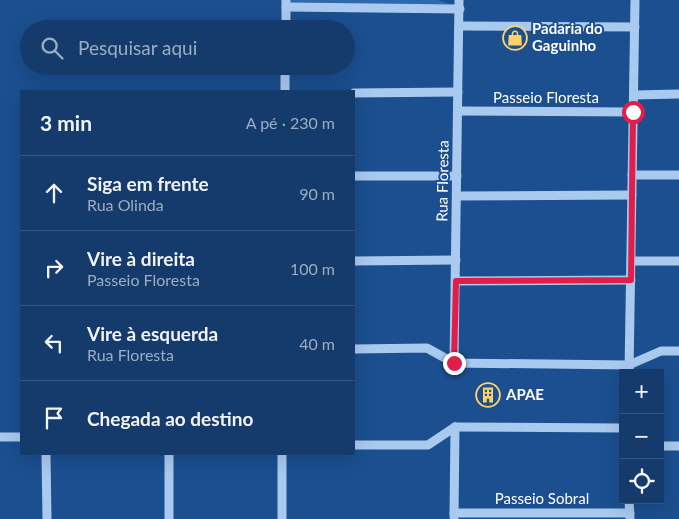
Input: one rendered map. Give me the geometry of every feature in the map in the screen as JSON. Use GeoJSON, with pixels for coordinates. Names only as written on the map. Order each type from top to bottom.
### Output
{"type":"FeatureCollection","features":[{"type":"Feature","properties":{"kind":"street"},"geometry":{"type":"LineString","coordinates":[[629,369],[635,0]]}},
{"type":"Feature","properties":{"kind":"street"},"geometry":{"type":"LineString","coordinates":[[286,20],[286,4],[459,5]]}},
{"type":"Feature","properties":{"kind":"street","name":"Rua Floresta"},"geometry":{"type":"LineString","coordinates":[[454,363],[459,5]]}},
{"type":"Feature","properties":{"kind":"street"},"geometry":{"type":"LineString","coordinates":[[460,26],[634,27]]}},
{"type":"Feature","properties":{"kind":"street"},"geometry":{"type":"LineString","coordinates":[[285,75],[285,90]]}},
{"type":"Feature","properties":{"kind":"street"},"geometry":{"type":"LineString","coordinates":[[355,93],[458,92]]}},
{"type":"Feature","properties":{"kind":"street"},"geometry":{"type":"LineString","coordinates":[[634,95],[679,94]]}},
{"type":"Feature","properties":{"kind":"street","name":"Passeio Floresta"},"geometry":{"type":"LineString","coordinates":[[458,111],[633,112]]}},
{"type":"Feature","properties":{"kind":"street"},"geometry":{"type":"LineString","coordinates":[[632,174],[679,175]]}},
{"type":"Feature","properties":{"kind":"street"},"geometry":{"type":"LineString","coordinates":[[355,176],[457,176]]}},
{"type":"Feature","properties":{"kind":"street"},"geometry":{"type":"LineString","coordinates":[[457,196],[632,195]]}},
{"type":"Feature","properties":{"kind":"street"},"geometry":{"type":"LineString","coordinates":[[355,261],[456,260]]}},
{"type":"Feature","properties":{"kind":"street"},"geometry":{"type":"LineString","coordinates":[[631,261],[679,261]]}},
{"type":"Feature","properties":{"kind":"street"},"geometry":{"type":"LineString","coordinates":[[456,281],[631,280]]}},
{"type":"Feature","properties":{"kind":"street"},"geometry":{"type":"LineString","coordinates":[[355,349],[427,348],[454,363],[629,369],[662,351],[679,351]]}},
{"type":"Feature","properties":{"kind":"street"},"geometry":{"type":"LineString","coordinates":[[355,445],[428,445],[456,427],[619,428]]}},
{"type":"Feature","properties":{"kind":"street"},"geometry":{"type":"LineString","coordinates":[[454,516],[456,427]]}},
{"type":"Feature","properties":{"kind":"street"},"geometry":{"type":"LineString","coordinates":[[0,437],[20,437]]}},
{"type":"Feature","properties":{"kind":"street"},"geometry":{"type":"LineString","coordinates":[[664,446],[679,446]]}},
{"type":"Feature","properties":{"kind":"street"},"geometry":{"type":"LineString","coordinates":[[46,455],[46,519]]}},
{"type":"Feature","properties":{"kind":"street"},"geometry":{"type":"LineString","coordinates":[[169,455],[169,519]]}},
{"type":"Feature","properties":{"kind":"street"},"geometry":{"type":"LineString","coordinates":[[282,455],[282,519]]}},
{"type":"Feature","properties":{"kind":"street","name":"Passeio Sobral"},"geometry":{"type":"LineString","coordinates":[[454,516],[630,516]]}},
{"type":"Feature","properties":{"kind":"shaded area"},"geometry":{"type":"Polygon","coordinates":[[[290,0],[438,0],[450,4],[290,4],[290,0]]]}},
{"type":"Feature","properties":{"kind":"place","name":"Padaria do Gaguinho"},"geometry":{"type":"Point","coordinates":[515,38]}},
{"type":"Feature","properties":{"kind":"place","name":"APAE"},"geometry":{"type":"Point","coordinates":[488,395]}},
{"type":"Feature","properties":{"kind":"route"},"geometry":{"type":"LineString","coordinates":[[454,363],[456,281],[631,280],[633,112]]}}]}
